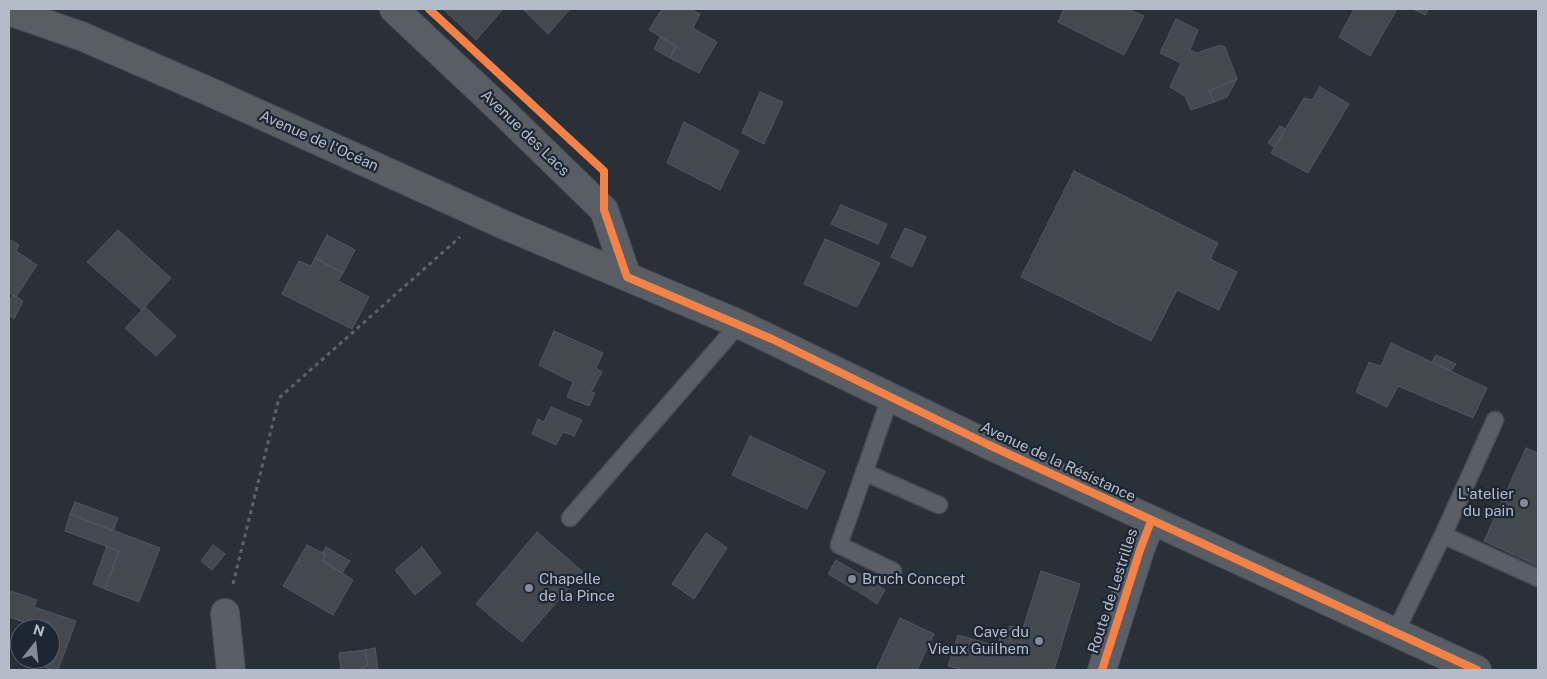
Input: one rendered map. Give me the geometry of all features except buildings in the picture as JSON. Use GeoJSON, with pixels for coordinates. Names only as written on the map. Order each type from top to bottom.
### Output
{"type":"FeatureCollection","features":[{"type":"Feature","properties":{"kind":"main road","name":"Avenue des Lacs"},"geometry":{"type":"LineString","coordinates":[[394,9],[604,210],[627,277]]}},
{"type":"Feature","properties":{"kind":"main road","name":"Avenue de l'Océan"},"geometry":{"type":"LineString","coordinates":[[9,11],[81,36],[627,277]]}},
{"type":"Feature","properties":{"kind":"main road","name":"Avenue de la Résistance"},"geometry":{"type":"LineString","coordinates":[[627,277],[738,324],[1151,521],[1477,670]]}},
{"type":"Feature","properties":{"kind":"street","name":"Route de Lestrilles"},"geometry":{"type":"LineString","coordinates":[[1102,670],[1151,521]]}},
{"type":"Feature","properties":{"kind":"street"},"geometry":{"type":"LineString","coordinates":[[225,613],[231,670]]}},
{"type":"Feature","properties":{"kind":"lane"},"geometry":{"type":"LineString","coordinates":[[570,518],[738,324]]}},
{"type":"Feature","properties":{"kind":"lane"},"geometry":{"type":"LineString","coordinates":[[890,398],[839,545],[893,571]]}},
{"type":"Feature","properties":{"kind":"lane"},"geometry":{"type":"LineString","coordinates":[[1395,634],[1443,535],[1495,420]]}},
{"type":"Feature","properties":{"kind":"lane"},"geometry":{"type":"LineString","coordinates":[[864,472],[939,505]]}},
{"type":"Feature","properties":{"kind":"lane"},"geometry":{"type":"LineString","coordinates":[[1443,535],[1538,578]]}},
{"type":"Feature","properties":{"kind":"path"},"geometry":{"type":"LineString","coordinates":[[225,613],[279,398],[485,215]]}},
{"type":"Feature","properties":{"kind":"cycle path"},"geometry":{"type":"LineString","coordinates":[[429,9],[604,171],[604,210],[627,277],[772,339],[989,445],[1477,670]]}},
{"type":"Feature","properties":{"kind":"cycle path"},"geometry":{"type":"LineString","coordinates":[[1102,670],[1151,521]]}},
{"type":"Feature","properties":{"kind":"place","name":"L'atelier du pain"},"geometry":{"type":"Point","coordinates":[1524,503]}},
{"type":"Feature","properties":{"kind":"place","name":"Bruch Concept"},"geometry":{"type":"Point","coordinates":[852,579]}},
{"type":"Feature","properties":{"kind":"place","name":"Chapelle de la Pince"},"geometry":{"type":"Point","coordinates":[529,588]}},
{"type":"Feature","properties":{"kind":"place","name":"Cave du Vieux Guilhem"},"geometry":{"type":"Point","coordinates":[1039,641]}}]}
